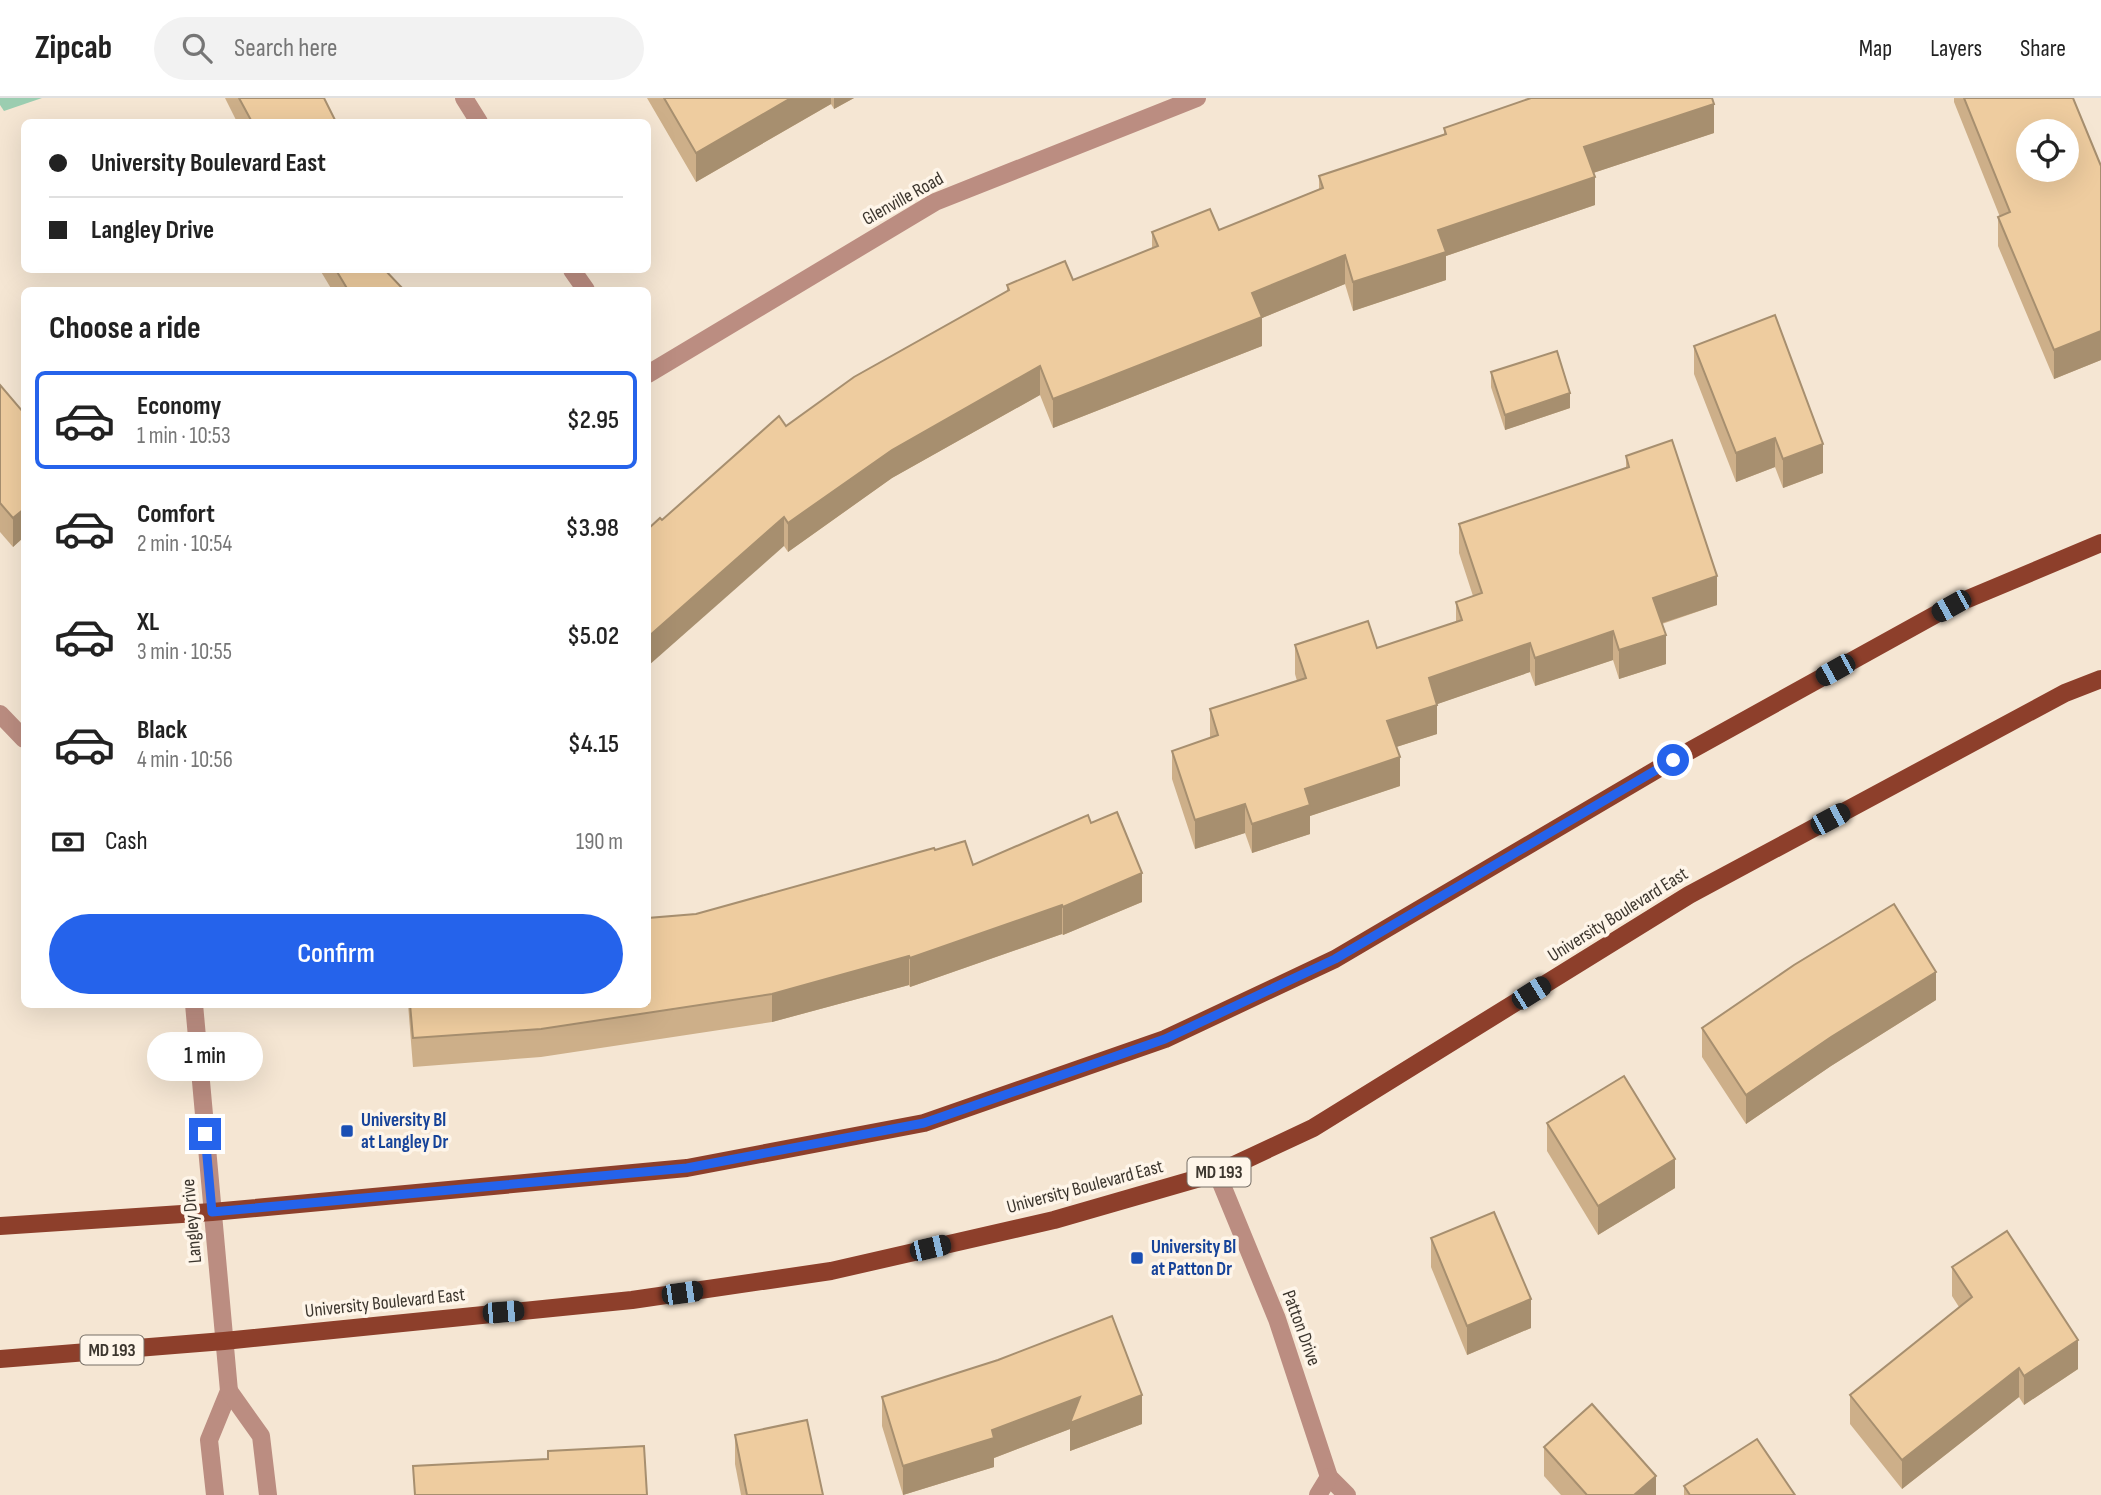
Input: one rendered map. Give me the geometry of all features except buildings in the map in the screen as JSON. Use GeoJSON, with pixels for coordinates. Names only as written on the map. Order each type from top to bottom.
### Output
{"type":"FeatureCollection","features":[{"type":"Feature","properties":{"kind":"main road"},"geometry":{"type":"LineString","coordinates":[[0,1226],[212,1212],[687,1168],[924,1123],[1165,1039],[1335,959],[1673,760],[1951,606],[2101,543]]}},
{"type":"Feature","properties":{"kind":"main road","name":"University Boulevard East"},"geometry":{"type":"LineString","coordinates":[[0,1359],[224,1341],[632,1300],[831,1270],[1054,1220],[1217,1172],[1313,1128],[1689,895],[2065,693],[2101,679]]}},
{"type":"Feature","properties":{"kind":"street"},"geometry":{"type":"LineString","coordinates":[[464,98],[478,119]]}},
{"type":"Feature","properties":{"kind":"street","name":"Glenville Road"},"geometry":{"type":"LineString","coordinates":[[651,372],[934,202],[1197,98]]}},
{"type":"Feature","properties":{"kind":"street"},"geometry":{"type":"LineString","coordinates":[[0,715],[21,736]]}},
{"type":"Feature","properties":{"kind":"street","name":"Langley Drive"},"geometry":{"type":"LineString","coordinates":[[194,1008],[229,1391],[209,1440],[215,1495]]}},
{"type":"Feature","properties":{"kind":"street","name":"Patton Drive"},"geometry":{"type":"LineString","coordinates":[[1217,1172],[1277,1319],[1329,1477],[1348,1495]]}},
{"type":"Feature","properties":{"kind":"street","name":"Langley Drive"},"geometry":{"type":"LineString","coordinates":[[229,1391],[261,1436],[268,1495]]}},
{"type":"Feature","properties":{"kind":"street"},"geometry":{"type":"LineString","coordinates":[[1318,1495],[1329,1477]]}},
{"type":"Feature","properties":{"kind":"green space"},"geometry":{"type":"Polygon","coordinates":[[[0,98],[42,98],[4,111],[0,98]]]}},
{"type":"Feature","properties":{"kind":"place","name":"University Bl at Langley Dr"},"geometry":{"type":"Point","coordinates":[347,1131]}},
{"type":"Feature","properties":{"kind":"place","name":"University Bl at Patton Dr"},"geometry":{"type":"Point","coordinates":[1137,1258]}},
{"type":"Feature","properties":{"kind":"route"},"geometry":{"type":"LineString","coordinates":[[205,1134],[212,1212],[687,1168],[924,1123],[1165,1039],[1335,959],[1673,760]]}}]}
